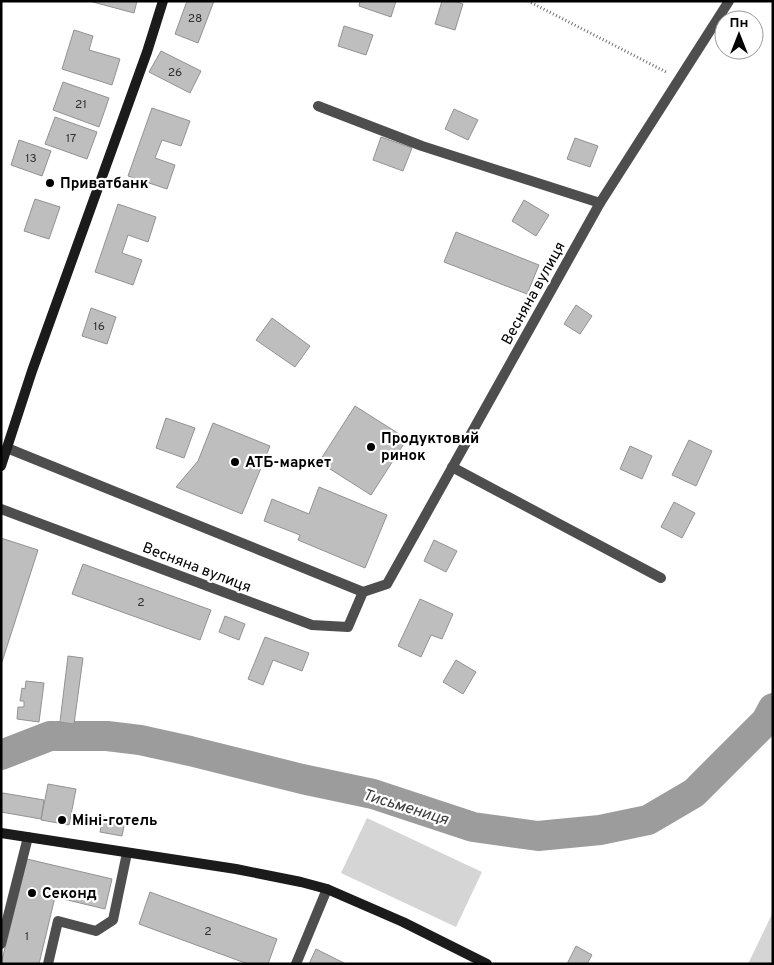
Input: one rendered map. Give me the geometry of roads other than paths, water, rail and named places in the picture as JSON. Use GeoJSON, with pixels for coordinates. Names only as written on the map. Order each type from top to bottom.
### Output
{"type":"FeatureCollection","features":[{"type":"Feature","properties":{"kind":"main road"},"geometry":{"type":"LineString","coordinates":[[1,466],[32,371],[147,52],[162,1]]}},
{"type":"Feature","properties":{"kind":"main road"},"geometry":{"type":"LineString","coordinates":[[1,833],[236,869],[327,889],[403,922],[487,964]]}},
{"type":"Feature","properties":{"kind":"street","name":"Весняна вулиця"},"geometry":{"type":"LineString","coordinates":[[1,509],[312,626],[348,628],[363,592],[387,584],[600,203],[729,1]]}},
{"type":"Feature","properties":{"kind":"street"},"geometry":{"type":"LineString","coordinates":[[318,106],[422,146],[600,203]]}},
{"type":"Feature","properties":{"kind":"street"},"geometry":{"type":"LineString","coordinates":[[7,448],[363,592]]}},
{"type":"Feature","properties":{"kind":"street"},"geometry":{"type":"LineString","coordinates":[[452,467],[661,578]]}},
{"type":"Feature","properties":{"kind":"street"},"geometry":{"type":"LineString","coordinates":[[1,944],[28,837]]}},
{"type":"Feature","properties":{"kind":"street"},"geometry":{"type":"LineString","coordinates":[[48,964],[58,921],[96,931],[113,920],[127,853]]}},
{"type":"Feature","properties":{"kind":"street"},"geometry":{"type":"LineString","coordinates":[[296,964],[327,889]]}},
{"type":"Feature","properties":{"kind":"waterway","name":"Тисьмениця"},"geometry":{"type":"LineString","coordinates":[[1,755],[50,736],[107,736],[140,740],[373,794],[473,827],[538,836],[600,830],[648,820],[694,793],[766,721],[773,708]]}},
{"type":"Feature","properties":{"kind":"place","name":"Приватбанк"},"geometry":{"type":"Point","coordinates":[50,183]}},
{"type":"Feature","properties":{"kind":"place","name":"Продуктовий ринок"},"geometry":{"type":"Point","coordinates":[371,447]}},
{"type":"Feature","properties":{"kind":"place","name":"АТБ-маркет"},"geometry":{"type":"Point","coordinates":[235,462]}},
{"type":"Feature","properties":{"kind":"place","name":"Міні-готель"},"geometry":{"type":"Point","coordinates":[62,820]}},
{"type":"Feature","properties":{"kind":"place","name":"Секонд"},"geometry":{"type":"Point","coordinates":[32,893]}}]}
